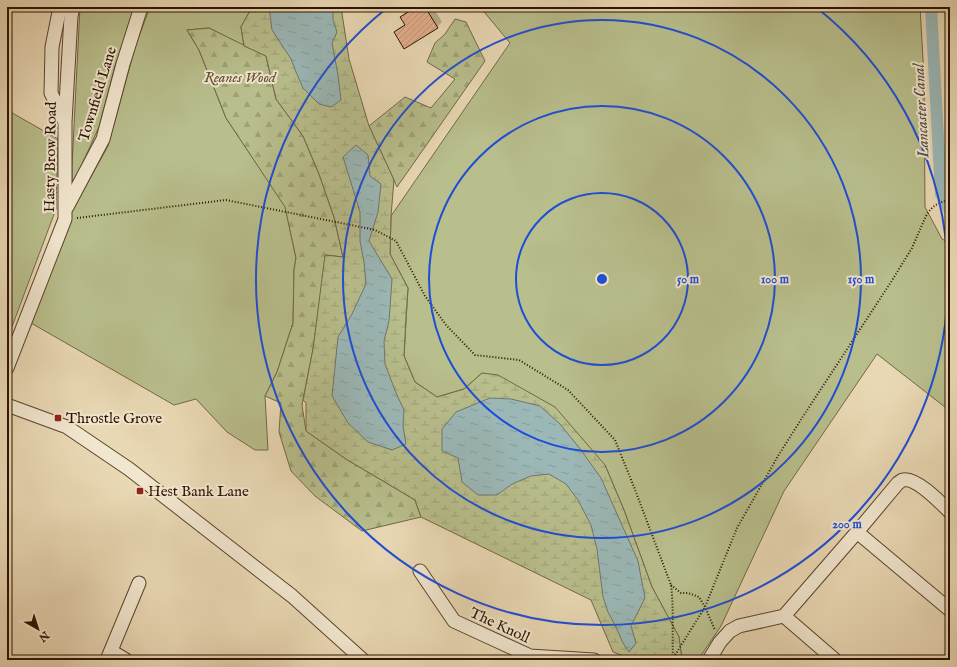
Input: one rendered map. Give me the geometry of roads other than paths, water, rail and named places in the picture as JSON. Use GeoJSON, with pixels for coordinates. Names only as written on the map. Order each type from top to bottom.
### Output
{"type":"FeatureCollection","features":[{"type":"Feature","properties":{"kind":"street"},"geometry":{"type":"LineString","coordinates":[[60,7],[52,47],[51,93],[65,122]]}},
{"type":"Feature","properties":{"kind":"street","name":"Hasty Brow Road"},"geometry":{"type":"LineString","coordinates":[[7,368],[66,214],[65,122],[71,16],[73,7]]}},
{"type":"Feature","properties":{"kind":"street","name":"Townfield Lane"},"geometry":{"type":"LineString","coordinates":[[66,214],[103,139],[123,64],[141,7]]}},
{"type":"Feature","properties":{"kind":"street"},"geometry":{"type":"LineString","coordinates":[[7,405],[67,427],[129,470],[292,596],[363,660]]}},
{"type":"Feature","properties":{"kind":"street"},"geometry":{"type":"LineString","coordinates":[[709,660],[720,642],[730,632],[739,626],[784,616],[898,483],[904,480],[912,480],[920,485],[950,512]]}},
{"type":"Feature","properties":{"kind":"street"},"geometry":{"type":"LineString","coordinates":[[857,532],[950,610]]}},
{"type":"Feature","properties":{"kind":"street","name":"The Knoll"},"geometry":{"type":"LineString","coordinates":[[420,571],[454,621],[530,656],[594,660]]}},
{"type":"Feature","properties":{"kind":"street"},"geometry":{"type":"LineString","coordinates":[[126,660],[109,656],[139,583]]}},
{"type":"Feature","properties":{"kind":"street"},"geometry":{"type":"LineString","coordinates":[[784,616],[835,660]]}},
{"type":"Feature","properties":{"kind":"water"},"geometry":{"type":"Polygon","coordinates":[[[269,7],[333,7],[333,20],[337,32],[332,43],[341,100],[331,107],[319,104],[303,88],[291,59],[272,30],[269,7]]]}},
{"type":"Feature","properties":{"kind":"water"},"geometry":{"type":"Polygon","coordinates":[[[356,145],[368,155],[370,176],[381,184],[378,212],[369,241],[392,279],[389,321],[384,341],[385,364],[404,410],[403,426],[406,444],[392,450],[368,442],[348,423],[332,396],[338,337],[351,316],[366,284],[360,241],[360,212],[343,157],[356,145]]]}},
{"type":"Feature","properties":{"kind":"water"},"geometry":{"type":"Polygon","coordinates":[[[490,398],[511,399],[540,406],[560,424],[601,478],[638,561],[645,598],[631,626],[636,643],[629,652],[608,612],[603,597],[597,549],[591,525],[578,500],[566,484],[549,474],[531,476],[512,484],[497,495],[478,495],[462,482],[458,458],[442,451],[442,429],[456,412],[490,398]]]}},
{"type":"Feature","properties":{"kind":"waterway","name":"Lancaster Canal"},"geometry":{"type":"LineString","coordinates":[[931,7],[941,194],[950,211]]}},
{"type":"Feature","properties":{"kind":"place","name":"Throstle Grove"},"geometry":{"type":"Point","coordinates":[58,418]}},
{"type":"Feature","properties":{"kind":"place","name":"Hest Bank Lane"},"geometry":{"type":"Point","coordinates":[140,491]}},
{"type":"Feature","properties":{"kind":"park label","name":"Reanes Wood"},"geometry":{"type":"Point","coordinates":[240,77]}}]}
